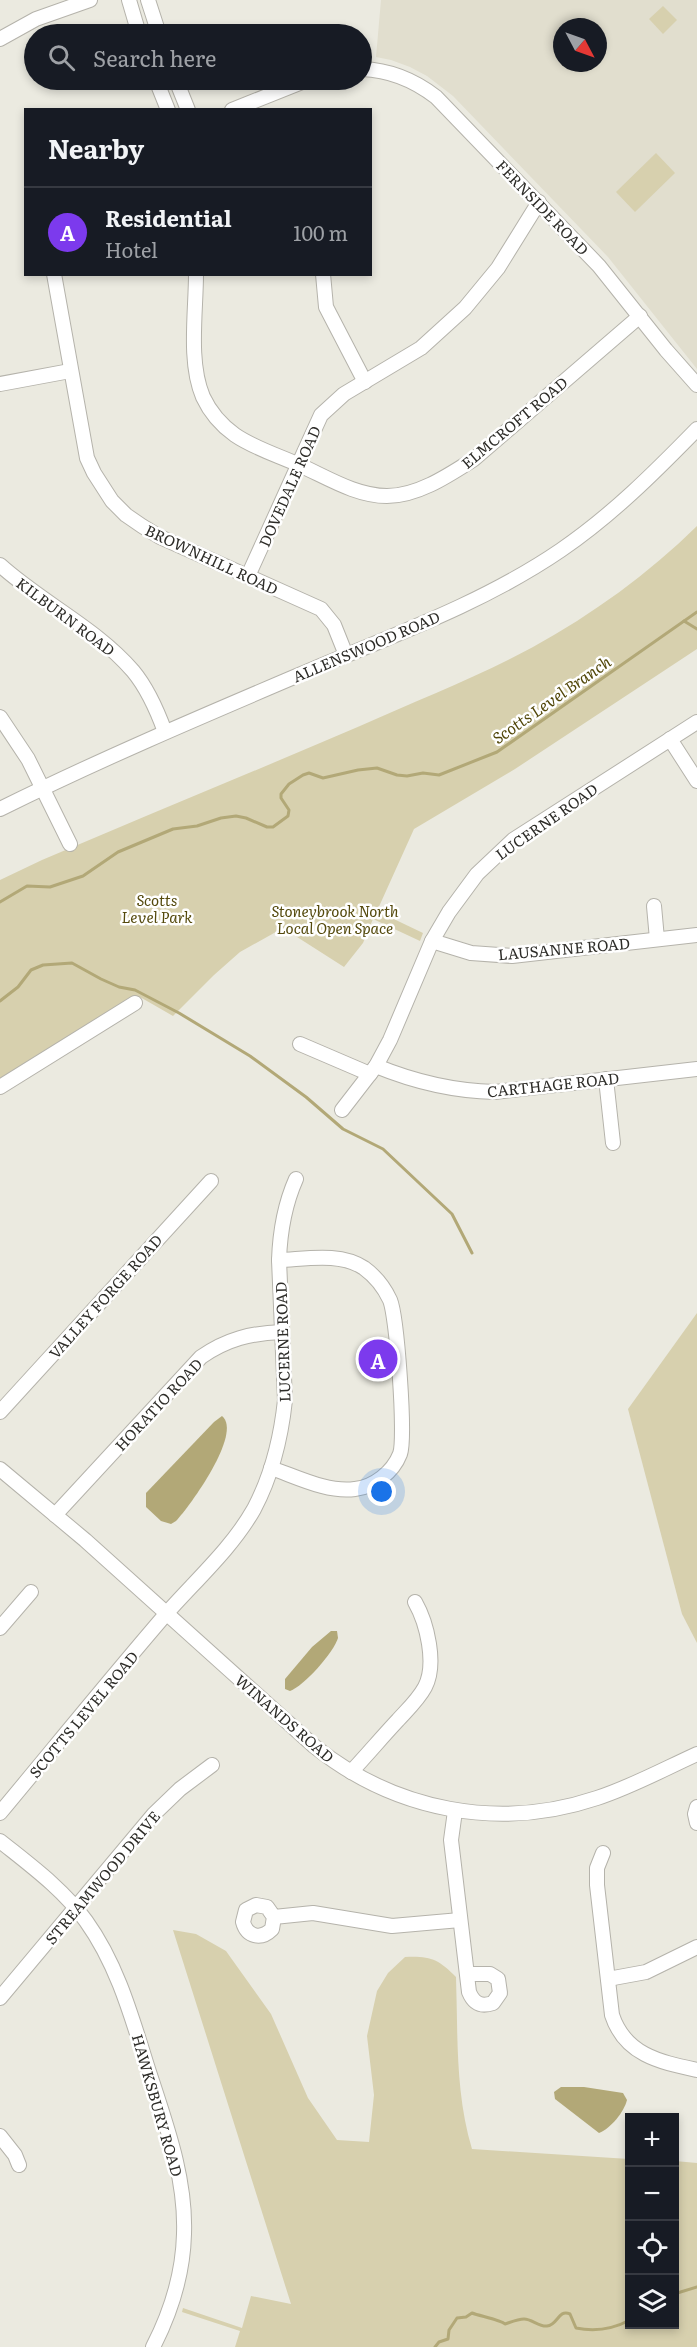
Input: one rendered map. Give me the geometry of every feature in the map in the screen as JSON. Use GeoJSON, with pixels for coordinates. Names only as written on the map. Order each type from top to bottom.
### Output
{"type":"FeatureCollection","features":[{"type":"Feature","properties":{"kind":"street"},"geometry":{"type":"LineString","coordinates":[[27,24],[90,0]]}},
{"type":"Feature","properties":{"kind":"street"},"geometry":{"type":"LineString","coordinates":[[129,0],[136,24]]}},
{"type":"Feature","properties":{"kind":"street"},"geometry":{"type":"LineString","coordinates":[[148,0],[156,24]]}},
{"type":"Feature","properties":{"kind":"street"},"geometry":{"type":"LineString","coordinates":[[0,39],[24,26]]}},
{"type":"Feature","properties":{"kind":"street","name":"FERNSIDE ROAD"},"geometry":{"type":"LineString","coordinates":[[372,70],[407,79],[430,92],[457,116],[599,266],[697,385]]}},
{"type":"Feature","properties":{"kind":"street"},"geometry":{"type":"LineString","coordinates":[[160,90],[167,108]]}},
{"type":"Feature","properties":{"kind":"street"},"geometry":{"type":"LineString","coordinates":[[180,90],[187,108]]}},
{"type":"Feature","properties":{"kind":"street"},"geometry":{"type":"LineString","coordinates":[[237,108],[282,90]]}},
{"type":"Feature","properties":{"kind":"street","name":"DOVEDALE ROAD"},"geometry":{"type":"LineString","coordinates":[[248,576],[321,415],[344,394],[420,348],[465,308],[498,268],[539,202]]}},
{"type":"Feature","properties":{"kind":"street","name":"BROWNHILL ROAD"},"geometry":{"type":"LineString","coordinates":[[54,276],[87,458],[112,501],[126,515],[160,537],[321,609],[334,625],[346,655]]}},
{"type":"Feature","properties":{"kind":"street","name":"ELMCROFT ROAD"},"geometry":{"type":"LineString","coordinates":[[196,276],[195,362],[198,381],[204,397],[222,424],[236,435],[356,490],[373,495],[402,494],[422,488],[455,471],[489,447],[640,316]]}},
{"type":"Feature","properties":{"kind":"street"},"geometry":{"type":"LineString","coordinates":[[323,276],[326,307],[365,382]]}},
{"type":"Feature","properties":{"kind":"street"},"geometry":{"type":"LineString","coordinates":[[0,384],[70,371]]}},
{"type":"Feature","properties":{"kind":"street","name":"ALLENSWOOD ROAD"},"geometry":{"type":"LineString","coordinates":[[0,808],[165,732],[496,589],[560,550],[622,503],[697,429]]}},
{"type":"Feature","properties":{"kind":"street","name":"KILBURN ROAD"},"geometry":{"type":"LineString","coordinates":[[0,565],[119,656],[155,705],[165,732]]}},
{"type":"Feature","properties":{"kind":"street"},"geometry":{"type":"LineString","coordinates":[[0,717],[28,759],[70,844]]}},
{"type":"Feature","properties":{"kind":"street","name":"LUCERNE ROAD"},"geometry":{"type":"LineString","coordinates":[[342,1110],[373,1070],[390,1040],[432,941],[464,890],[493,857],[537,824],[697,722]]}},
{"type":"Feature","properties":{"kind":"street"},"geometry":{"type":"LineString","coordinates":[[670,739],[697,781]]}},
{"type":"Feature","properties":{"kind":"street"},"geometry":{"type":"LineString","coordinates":[[654,906],[657,939]]}},
{"type":"Feature","properties":{"kind":"street","name":"LAUSANNE ROAD"},"geometry":{"type":"LineString","coordinates":[[432,941],[471,953],[512,956],[697,935]]}},
{"type":"Feature","properties":{"kind":"street"},"geometry":{"type":"LineString","coordinates":[[0,1087],[135,1003]]}},
{"type":"Feature","properties":{"kind":"street","name":"CARTHAGE ROAD"},"geometry":{"type":"LineString","coordinates":[[300,1044],[373,1070],[424,1083],[472,1091],[522,1090],[697,1069]]}},
{"type":"Feature","properties":{"kind":"street"},"geometry":{"type":"LineString","coordinates":[[606,1079],[613,1143]]}},
{"type":"Feature","properties":{"kind":"street","name":"LUCERNE ROAD"},"geometry":{"type":"LineString","coordinates":[[166,1614],[244,1524],[272,1468],[285,1400],[279,1260],[283,1214],[296,1179]]}},
{"type":"Feature","properties":{"kind":"street","name":"VALLEY FORGE ROAD"},"geometry":{"type":"LineString","coordinates":[[0,1412],[211,1181]]}},
{"type":"Feature","properties":{"kind":"street"},"geometry":{"type":"LineString","coordinates":[[272,1468],[332,1488],[356,1490],[367,1487],[386,1474],[400,1455],[404,1435],[394,1314],[385,1291],[370,1273],[344,1259],[279,1260]]}},
{"type":"Feature","properties":{"kind":"street","name":"HORATIO ROAD"},"geometry":{"type":"LineString","coordinates":[[55,1515],[201,1357],[222,1344],[244,1335],[282,1332]]}},
{"type":"Feature","properties":{"kind":"street","name":"WINANDS ROAD"},"geometry":{"type":"LineString","coordinates":[[0,1469],[55,1515],[314,1746],[351,1772],[395,1795],[455,1811],[490,1815],[559,1809],[600,1798],[697,1754]]}},
{"type":"Feature","properties":{"kind":"street"},"geometry":{"type":"LineString","coordinates":[[0,1628],[31,1592]]}},
{"type":"Feature","properties":{"kind":"street"},"geometry":{"type":"LineString","coordinates":[[351,1772],[417,1699],[427,1682],[430,1667],[427,1633],[425,1622],[415,1602]]}},
{"type":"Feature","properties":{"kind":"street","name":"SCOTTS LEVEL ROAD"},"geometry":{"type":"LineString","coordinates":[[0,1813],[166,1614]]}},
{"type":"Feature","properties":{"kind":"street","name":"STREAMWOOD DRIVE"},"geometry":{"type":"LineString","coordinates":[[0,1998],[154,1814],[180,1789],[212,1765]]}},
{"type":"Feature","properties":{"kind":"street"},"geometry":{"type":"LineString","coordinates":[[697,1807],[694,1814],[697,1823]]}},
{"type":"Feature","properties":{"kind":"street"},"geometry":{"type":"LineString","coordinates":[[455,1811],[451,1840],[467,1974]]}},
{"type":"Feature","properties":{"kind":"street","name":"HAWKSBURY ROAD"},"geometry":{"type":"LineString","coordinates":[[0,1841],[53,1885],[75,1908],[108,1957],[122,1987],[174,2150],[180,2180],[184,2234],[182,2259],[171,2307],[153,2347]]}},
{"type":"Feature","properties":{"kind":"street"},"geometry":{"type":"LineString","coordinates":[[603,1853],[597,1868],[597,1885],[615,2025],[630,2046],[645,2056],[697,2070]]}},
{"type":"Feature","properties":{"kind":"street"},"geometry":{"type":"LineString","coordinates":[[274,1917],[313,1913],[392,1926],[460,1920]]}},
{"type":"Feature","properties":{"kind":"street"},"geometry":{"type":"LineString","coordinates":[[608,1979],[646,1972],[697,1947]]}},
{"type":"Feature","properties":{"kind":"street"},"geometry":{"type":"LineString","coordinates":[[0,2136],[15,2155],[19,2165]]}},
{"type":"Feature","properties":{"kind":"shaded area"},"geometry":{"type":"Polygon","coordinates":[[[381,0],[697,0],[697,369],[608,257],[453,96],[427,76],[391,60],[376,57],[381,0]]]}},
{"type":"Feature","properties":{"kind":"shaded area"},"geometry":{"type":"Polygon","coordinates":[[[222,1416],[227,1425],[226,1437],[212,1469],[176,1521],[171,1524],[161,1521],[146,1507],[146,1493],[222,1416]]]}},
{"type":"Feature","properties":{"kind":"shaded area"},"geometry":{"type":"Polygon","coordinates":[[[331,1631],[337,1631],[338,1638],[325,1660],[296,1688],[290,1691],[285,1689],[285,1679],[312,1647],[331,1631]]]}},
{"type":"Feature","properties":{"kind":"shaded area"},"geometry":{"type":"Polygon","coordinates":[[[561,2087],[584,2087],[623,2093],[627,2100],[616,2119],[599,2133],[555,2099],[554,2092],[561,2087]]]}},
{"type":"Feature","properties":{"kind":"green space"},"geometry":{"type":"Polygon","coordinates":[[[663,6],[677,20],[663,34],[649,19],[663,6]]]}},
{"type":"Feature","properties":{"kind":"green space"},"geometry":{"type":"Polygon","coordinates":[[[656,153],[675,173],[635,212],[616,192],[656,153]]]}},
{"type":"Feature","properties":{"kind":"green space","name":"Scotts Level Park"},"geometry":{"type":"Polygon","coordinates":[[[697,526],[697,649],[515,769],[414,829],[377,911],[423,933],[420,941],[373,919],[363,943],[344,967],[283,928],[240,952],[173,1016],[140,997],[0,1085],[0,880],[42,860],[360,726],[512,658],[577,621],[619,592],[659,561],[697,526]]]}},
{"type":"Feature","properties":{"kind":"green space"},"geometry":{"type":"Polygon","coordinates":[[[697,1313],[697,1643],[682,1614],[628,1409],[697,1313]]]}},
{"type":"Feature","properties":{"kind":"green space"},"geometry":{"type":"Polygon","coordinates":[[[173,1930],[196,1934],[226,1951],[271,2014],[308,2098],[337,2140],[369,2142],[374,2095],[367,2036],[377,1991],[388,1973],[405,1957],[428,1958],[439,1962],[450,1971],[456,1977],[460,2085],[472,2149],[625,2159],[625,2329],[679,2329],[679,2161],[697,2163],[697,2347],[235,2347],[240,2331],[182,2312],[183,2308],[242,2328],[251,2296],[291,2304],[173,1930]]]}},
{"type":"Feature","properties":{"kind":"waterway","name":"Scotts Level Branch"},"geometry":{"type":"LineString","coordinates":[[0,902],[27,886],[50,887],[83,876],[118,852],[173,829],[197,826],[236,816],[273,827],[288,816],[289,810],[281,794],[289,784],[309,773],[323,778],[377,768],[397,775],[423,773],[439,775],[497,752],[697,612]]}},
{"type":"Feature","properties":{"kind":"waterway"},"geometry":{"type":"LineString","coordinates":[[684,621],[697,629]]}},
{"type":"Feature","properties":{"kind":"waterway"},"geometry":{"type":"LineString","coordinates":[[0,1001],[18,987],[31,970],[43,965],[72,963],[101,979],[119,987],[135,990],[179,1013],[250,1056],[306,1097],[343,1129],[383,1149],[452,1214],[472,1253]]}},
{"type":"Feature","properties":{"kind":"waterway"},"geometry":{"type":"LineString","coordinates":[[679,2292],[697,2287]]}},
{"type":"Feature","properties":{"kind":"waterway"},"geometry":{"type":"LineString","coordinates":[[435,2347],[439,2342],[448,2339],[449,2330],[457,2318],[466,2317],[472,2313],[505,2324],[524,2319],[547,2326],[566,2313],[570,2314],[576,2328],[590,2330],[610,2328],[625,2322]]}},
{"type":"Feature","properties":{"kind":"place","name":"Residential"},"geometry":{"type":"Point","coordinates":[378,1359]}},
{"type":"Feature","properties":{"kind":"park label","name":"Stoneybrook North Local Open Space"},"geometry":{"type":"Point","coordinates":[335,918]}}]}
